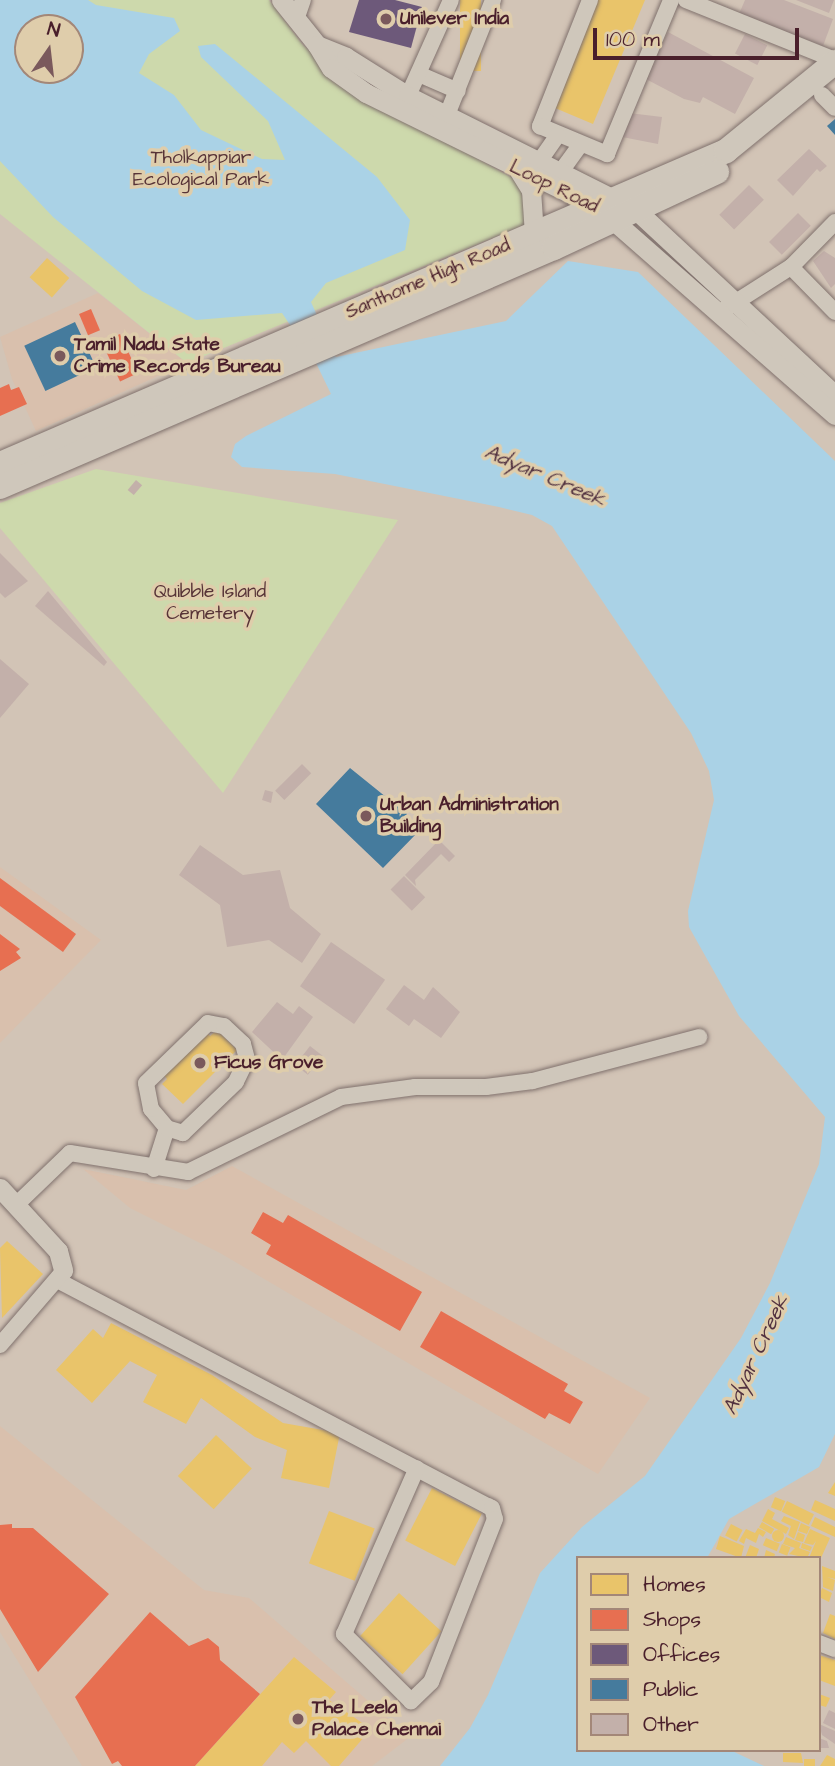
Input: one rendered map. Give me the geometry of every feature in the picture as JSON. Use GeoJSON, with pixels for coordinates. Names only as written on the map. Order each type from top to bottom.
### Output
{"type":"FeatureCollection","features":[{"type":"Feature","properties":{"kind":"main road","name":"Santhome High Road"},"geometry":{"type":"LineString","coordinates":[[617,209],[726,151],[835,61]]}},
{"type":"Feature","properties":{"kind":"main road","name":"Santhome High Road"},"geometry":{"type":"LineString","coordinates":[[0,464],[189,392],[617,209],[734,164],[831,95]]}},
{"type":"Feature","properties":{"kind":"main road","name":"Santhome High Road"},"geometry":{"type":"LineString","coordinates":[[0,487],[189,392]]}},
{"type":"Feature","properties":{"kind":"street","name":"Loop Road"},"geometry":{"type":"LineString","coordinates":[[281,0],[317,45],[331,68],[366,93],[519,171],[617,209],[727,307],[835,395]]}},
{"type":"Feature","properties":{"kind":"street"},"geometry":{"type":"LineString","coordinates":[[296,20],[303,0]]}},
{"type":"Feature","properties":{"kind":"street"},"geometry":{"type":"LineString","coordinates":[[408,96],[421,75],[451,0]]}},
{"type":"Feature","properties":{"kind":"street"},"geometry":{"type":"LineString","coordinates":[[447,115],[493,0]]}},
{"type":"Feature","properties":{"kind":"street"},"geometry":{"type":"LineString","coordinates":[[590,0],[540,126],[607,154],[671,0]]}},
{"type":"Feature","properties":{"kind":"street"},"geometry":{"type":"LineString","coordinates":[[686,0],[835,61]]}},
{"type":"Feature","properties":{"kind":"street"},"geometry":{"type":"LineString","coordinates":[[317,45],[346,57],[408,96],[562,170],[617,209]]}},
{"type":"Feature","properties":{"kind":"street"},"geometry":{"type":"LineString","coordinates":[[421,75],[458,91]]}},
{"type":"Feature","properties":{"kind":"street"},"geometry":{"type":"LineString","coordinates":[[541,159],[558,135]]}},
{"type":"Feature","properties":{"kind":"street"},"geometry":{"type":"LineString","coordinates":[[562,170],[581,144]]}},
{"type":"Feature","properties":{"kind":"street"},"geometry":{"type":"LineString","coordinates":[[519,171],[531,190],[544,241]]}},
{"type":"Feature","properties":{"kind":"street"},"geometry":{"type":"LineString","coordinates":[[727,307],[791,267],[835,222]]}},
{"type":"Feature","properties":{"kind":"street"},"geometry":{"type":"LineString","coordinates":[[791,267],[835,312]]}},
{"type":"Feature","properties":{"kind":"street","name":"Loop Road"},"geometry":{"type":"LineString","coordinates":[[727,307],[835,415]]}},
{"type":"Feature","properties":{"kind":"street"},"geometry":{"type":"LineString","coordinates":[[208,1023],[224,1026],[243,1044],[247,1059],[236,1082],[183,1133],[167,1128],[151,1109],[145,1083],[208,1023]]}},
{"type":"Feature","properties":{"kind":"street"},"geometry":{"type":"LineString","coordinates":[[16,1205],[69,1153],[153,1169],[188,1172],[201,1168],[320,1104],[341,1097],[391,1089],[533,1082],[699,1037]]}},
{"type":"Feature","properties":{"kind":"street"},"geometry":{"type":"LineString","coordinates":[[153,1169],[167,1128]]}},
{"type":"Feature","properties":{"kind":"street"},"geometry":{"type":"LineString","coordinates":[[0,1188],[58,1251],[61,1276],[0,1345]]}},
{"type":"Feature","properties":{"kind":"street"},"geometry":{"type":"LineString","coordinates":[[61,1276],[488,1506],[495,1515],[431,1682],[411,1700],[344,1634],[417,1468]]}},
{"type":"Feature","properties":{"kind":"shaded area"},"geometry":{"type":"Polygon","coordinates":[[[98,293],[187,363],[36,431],[12,379],[0,337],[98,293]]]}},
{"type":"Feature","properties":{"kind":"shaded area"},"geometry":{"type":"Polygon","coordinates":[[[0,867],[101,940],[0,1043],[0,867]]]}},
{"type":"Feature","properties":{"kind":"shaded area"},"geometry":{"type":"Polygon","coordinates":[[[232,1166],[650,1398],[598,1474],[220,1253],[130,1208],[83,1169],[186,1190],[232,1166]]]}},
{"type":"Feature","properties":{"kind":"shaded area"},"geometry":{"type":"Polygon","coordinates":[[[0,1426],[204,1590],[249,1598],[410,1737],[372,1766],[82,1766],[0,1632],[0,1426]]]}},
{"type":"Feature","properties":{"kind":"green space","name":"Tholkappiar Ecological Park"},"geometry":{"type":"Polygon","coordinates":[[[0,0],[269,0],[302,44],[349,87],[523,184],[524,225],[187,363],[0,214],[0,0]]]}},
{"type":"Feature","properties":{"kind":"green space","name":"Quibble Island Cemetery"},"geometry":{"type":"Polygon","coordinates":[[[96,469],[398,520],[223,793],[0,528],[0,503],[96,469]]]}},
{"type":"Feature","properties":{"kind":"water","name":"Adyar Creek"},"geometry":{"type":"Polygon","coordinates":[[[0,0],[88,0],[96,5],[174,18],[180,31],[149,54],[139,73],[174,95],[201,130],[262,159],[285,160],[268,121],[201,57],[198,46],[215,44],[377,177],[410,220],[405,250],[326,283],[311,302],[336,357],[506,321],[568,261],[638,272],[835,461],[835,1434],[819,1467],[729,1519],[708,1556],[576,1556],[576,1752],[734,1752],[764,1766],[440,1766],[470,1728],[488,1695],[540,1573],[582,1527],[645,1476],[741,1338],[770,1283],[819,1164],[825,1117],[739,1016],[689,927],[688,911],[714,800],[709,771],[691,733],[552,526],[532,515],[499,507],[335,474],[242,467],[231,457],[235,444],[331,394],[317,365],[282,313],[196,320],[142,291],[53,217],[0,161],[0,0]]]}},
{"type":"Feature","properties":{"kind":"building: Homes"},"geometry":{"type":"Polygon","coordinates":[[[460,0],[481,0],[481,71],[460,71],[460,0]]]}},
{"type":"Feature","properties":{"kind":"building: Homes"},"geometry":{"type":"Polygon","coordinates":[[[597,0],[645,0],[593,124],[555,108],[597,0]]]}},
{"type":"Feature","properties":{"kind":"building: Homes"},"geometry":{"type":"Polygon","coordinates":[[[47,258],[69,278],[52,297],[30,277],[47,258]]]}},
{"type":"Feature","properties":{"kind":"building: Homes","name":"Ficus Grove"},"geometry":{"type":"Polygon","coordinates":[[[217,1030],[237,1050],[183,1104],[162,1084],[167,1079],[164,1075],[206,1032],[210,1036],[217,1030]]]}},
{"type":"Feature","properties":{"kind":"building: Homes"},"geometry":{"type":"Polygon","coordinates":[[[7,1241],[43,1274],[2,1318],[0,1248],[7,1241]]]}},
{"type":"Feature","properties":{"kind":"building: Homes"},"geometry":{"type":"Polygon","coordinates":[[[111,1323],[212,1375],[283,1423],[340,1433],[329,1488],[281,1478],[287,1450],[255,1437],[201,1398],[186,1424],[143,1402],[157,1375],[130,1361],[92,1403],[56,1370],[93,1329],[103,1338],[111,1323]]]}},
{"type":"Feature","properties":{"kind":"building: Homes"},"geometry":{"type":"Polygon","coordinates":[[[216,1435],[252,1468],[214,1509],[178,1476],[216,1435]]]}},
{"type":"Feature","properties":{"kind":"building: Homes"},"geometry":{"type":"Polygon","coordinates":[[[835,1482],[835,1496],[828,1493],[835,1482]]]}},
{"type":"Feature","properties":{"kind":"building: Homes"},"geometry":{"type":"Polygon","coordinates":[[[432,1488],[482,1513],[455,1566],[405,1541],[432,1488]]]}},
{"type":"Feature","properties":{"kind":"building: Homes"},"geometry":{"type":"Polygon","coordinates":[[[775,1497],[785,1501],[781,1511],[771,1507],[775,1497]]]}},
{"type":"Feature","properties":{"kind":"building: Homes"},"geometry":{"type":"Polygon","coordinates":[[[815,1500],[835,1509],[835,1521],[811,1510],[815,1500]]]}},
{"type":"Feature","properties":{"kind":"building: Homes"},"geometry":{"type":"Polygon","coordinates":[[[787,1501],[814,1514],[809,1525],[782,1512],[787,1501]]]}},
{"type":"Feature","properties":{"kind":"building: Homes"},"geometry":{"type":"Polygon","coordinates":[[[768,1509],[775,1513],[772,1519],[789,1528],[786,1534],[762,1521],[768,1509]]]}},
{"type":"Feature","properties":{"kind":"building: Homes"},"geometry":{"type":"Polygon","coordinates":[[[329,1511],[375,1529],[355,1581],[309,1563],[329,1511]]]}},
{"type":"Feature","properties":{"kind":"building: Homes"},"geometry":{"type":"Polygon","coordinates":[[[784,1516],[800,1522],[794,1539],[788,1535],[791,1526],[781,1521],[784,1516]]]}},
{"type":"Feature","properties":{"kind":"building: Homes"},"geometry":{"type":"Polygon","coordinates":[[[815,1517],[835,1527],[835,1537],[811,1526],[815,1517]]]}},
{"type":"Feature","properties":{"kind":"building: Homes"},"geometry":{"type":"Polygon","coordinates":[[[762,1522],[774,1529],[771,1534],[759,1527],[762,1522]]]}},
{"type":"Feature","properties":{"kind":"building: Homes"},"geometry":{"type":"Polygon","coordinates":[[[801,1523],[810,1527],[807,1534],[798,1531],[801,1523]]]}},
{"type":"Feature","properties":{"kind":"building: Homes"},"geometry":{"type":"Polygon","coordinates":[[[731,1524],[743,1530],[737,1541],[725,1536],[731,1524]]]}},
{"type":"Feature","properties":{"kind":"building: Homes"},"geometry":{"type":"Polygon","coordinates":[[[758,1528],[766,1532],[763,1537],[759,1534],[756,1543],[746,1538],[744,1544],[739,1541],[746,1529],[755,1533],[758,1528]]]}},
{"type":"Feature","properties":{"kind":"building: Homes"},"geometry":{"type":"Polygon","coordinates":[[[810,1529],[830,1538],[821,1558],[810,1556],[816,1541],[813,1545],[804,1543],[810,1529]]]}},
{"type":"Feature","properties":{"kind":"building: Homes"},"geometry":{"type":"Polygon","coordinates":[[[778,1530],[784,1536],[778,1542],[772,1536],[778,1530]]]}},
{"type":"Feature","properties":{"kind":"building: Homes"},"geometry":{"type":"Polygon","coordinates":[[[798,1532],[805,1535],[803,1542],[795,1540],[798,1532]]]}},
{"type":"Feature","properties":{"kind":"building: Homes"},"geometry":{"type":"Polygon","coordinates":[[[720,1536],[744,1546],[742,1556],[716,1549],[720,1536]]]}},
{"type":"Feature","properties":{"kind":"building: Homes"},"geometry":{"type":"Polygon","coordinates":[[[786,1537],[801,1543],[799,1548],[810,1552],[808,1556],[789,1554],[795,1548],[783,1544],[786,1537]]]}},
{"type":"Feature","properties":{"kind":"building: Homes"},"geometry":{"type":"Polygon","coordinates":[[[766,1538],[780,1544],[777,1551],[763,1545],[766,1538]]]}},
{"type":"Feature","properties":{"kind":"building: Homes"},"geometry":{"type":"Polygon","coordinates":[[[802,1543],[812,1547],[810,1551],[801,1548],[802,1543]]]}},
{"type":"Feature","properties":{"kind":"building: Homes"},"geometry":{"type":"Polygon","coordinates":[[[782,1544],[790,1547],[787,1556],[779,1552],[782,1544]]]}},
{"type":"Feature","properties":{"kind":"building: Homes"},"geometry":{"type":"Polygon","coordinates":[[[750,1545],[759,1549],[757,1556],[746,1556],[750,1545]]]}},
{"type":"Feature","properties":{"kind":"building: Homes"},"geometry":{"type":"Polygon","coordinates":[[[766,1550],[775,1554],[774,1556],[764,1556],[766,1550]]]}},
{"type":"Feature","properties":{"kind":"building: Homes"},"geometry":{"type":"Polygon","coordinates":[[[822,1566],[835,1571],[835,1579],[827,1577],[835,1580],[833,1591],[823,1587],[822,1566]]]}},
{"type":"Feature","properties":{"kind":"building: Homes"},"geometry":{"type":"Polygon","coordinates":[[[822,1588],[832,1593],[829,1602],[821,1598],[822,1588]]]}},
{"type":"Feature","properties":{"kind":"building: Homes"},"geometry":{"type":"Polygon","coordinates":[[[399,1593],[441,1631],[403,1674],[360,1636],[399,1593]]]}},
{"type":"Feature","properties":{"kind":"building: Homes"},"geometry":{"type":"Polygon","coordinates":[[[830,1614],[835,1616],[835,1639],[823,1633],[830,1614]]]}},
{"type":"Feature","properties":{"kind":"building: Homes"},"geometry":{"type":"Polygon","coordinates":[[[821,1656],[835,1660],[835,1686],[821,1681],[821,1656]]]}},
{"type":"Feature","properties":{"kind":"building: Homes","name":"The Leela Palace Chennai"},"geometry":{"type":"Polygon","coordinates":[[[294,1657],[336,1692],[329,1700],[371,1729],[339,1766],[331,1766],[306,1741],[294,1753],[282,1742],[262,1766],[195,1766],[294,1657]]]}},
{"type":"Feature","properties":{"kind":"building: Homes"},"geometry":{"type":"Polygon","coordinates":[[[821,1695],[830,1698],[826,1707],[821,1706],[821,1695]]]}},
{"type":"Feature","properties":{"kind":"building: Homes"},"geometry":{"type":"Polygon","coordinates":[[[783,1753],[801,1753],[803,1763],[783,1762],[783,1753]]]}},
{"type":"Feature","properties":{"kind":"building: Homes"},"geometry":{"type":"Polygon","coordinates":[[[827,1755],[835,1759],[835,1766],[820,1766],[827,1755]]]}},
{"type":"Feature","properties":{"kind":"building: Homes"},"geometry":{"type":"Polygon","coordinates":[[[804,1759],[815,1759],[815,1766],[804,1766],[804,1759]]]}},
{"type":"Feature","properties":{"kind":"building: Shops"},"geometry":{"type":"Polygon","coordinates":[[[91,309],[100,330],[88,335],[79,314],[91,309]]]}},
{"type":"Feature","properties":{"kind":"building: Shops"},"geometry":{"type":"Polygon","coordinates":[[[120,334],[138,373],[120,381],[102,342],[120,334]]]}},
{"type":"Feature","properties":{"kind":"building: Shops"},"geometry":{"type":"Polygon","coordinates":[[[9,384],[11,390],[19,387],[27,404],[0,416],[0,388],[9,384]]]}},
{"type":"Feature","properties":{"kind":"building: Shops"},"geometry":{"type":"Polygon","coordinates":[[[0,878],[76,934],[63,952],[0,906],[0,878]]]}},
{"type":"Feature","properties":{"kind":"building: Shops"},"geometry":{"type":"Polygon","coordinates":[[[0,934],[20,949],[16,952],[21,958],[0,971],[0,934]]]}},
{"type":"Feature","properties":{"kind":"building: Shops"},"geometry":{"type":"Polygon","coordinates":[[[263,1212],[283,1223],[288,1215],[422,1292],[400,1331],[266,1254],[271,1245],[251,1233],[263,1212]]]}},
{"type":"Feature","properties":{"kind":"building: Shops"},"geometry":{"type":"Polygon","coordinates":[[[441,1311],[568,1384],[564,1391],[583,1402],[570,1424],[549,1413],[545,1419],[420,1347],[441,1311]]]}},
{"type":"Feature","properties":{"kind":"building: Shops"},"geometry":{"type":"Polygon","coordinates":[[[12,1524],[12,1528],[33,1528],[109,1594],[38,1672],[0,1609],[0,1525],[12,1524]]]}},
{"type":"Feature","properties":{"kind":"building: Shops"},"geometry":{"type":"Polygon","coordinates":[[[150,1612],[189,1646],[208,1638],[219,1647],[220,1660],[260,1694],[195,1766],[122,1766],[118,1761],[112,1764],[75,1697],[150,1612]]]}},
{"type":"Feature","properties":{"kind":"building: Offices","name":"Unilever India"},"geometry":{"type":"Polygon","coordinates":[[[359,0],[395,0],[422,7],[411,48],[349,32],[359,0]]]}},
{"type":"Feature","properties":{"kind":"building: Public"},"geometry":{"type":"Polygon","coordinates":[[[835,119],[835,135],[827,126],[835,119]]]}},
{"type":"Feature","properties":{"kind":"building: Public","name":"Tamil Nadu State Crime Records Bureau"},"geometry":{"type":"Polygon","coordinates":[[[75,322],[96,367],[45,391],[24,346],[75,322]]]}},
{"type":"Feature","properties":{"kind":"building: Public","name":"Urban Administration Building"},"geometry":{"type":"Polygon","coordinates":[[[350,768],[407,814],[402,819],[417,833],[383,868],[316,804],[350,768]]]}},
{"type":"Feature","properties":{"kind":"building: Other"},"geometry":{"type":"Polygon","coordinates":[[[745,0],[784,0],[833,19],[823,46],[739,14],[745,0]]]}},
{"type":"Feature","properties":{"kind":"building: Other"},"geometry":{"type":"Polygon","coordinates":[[[796,0],[834,0],[829,13],[796,0]]]}},
{"type":"Feature","properties":{"kind":"building: Other"},"geometry":{"type":"Polygon","coordinates":[[[668,32],[754,78],[735,114],[703,97],[700,103],[684,99],[644,78],[668,32]]]}},
{"type":"Feature","properties":{"kind":"building: Other"},"geometry":{"type":"Polygon","coordinates":[[[745,34],[767,45],[757,65],[735,54],[745,34]]]}},
{"type":"Feature","properties":{"kind":"building: Other"},"geometry":{"type":"Polygon","coordinates":[[[629,113],[662,117],[658,144],[622,137],[629,113]]]}},
{"type":"Feature","properties":{"kind":"building: Other"},"geometry":{"type":"Polygon","coordinates":[[[809,149],[827,166],[820,172],[817,169],[793,196],[777,180],[809,149]]]}},
{"type":"Feature","properties":{"kind":"building: Other"},"geometry":{"type":"Polygon","coordinates":[[[749,185],[764,200],[734,230],[719,215],[749,185]]]}},
{"type":"Feature","properties":{"kind":"building: Other"},"geometry":{"type":"Polygon","coordinates":[[[798,213],[811,226],[782,255],[769,242],[798,213]]]}},
{"type":"Feature","properties":{"kind":"building: Other"},"geometry":{"type":"Polygon","coordinates":[[[824,251],[835,258],[835,284],[831,288],[813,261],[824,251]]]}},
{"type":"Feature","properties":{"kind":"building: Other"},"geometry":{"type":"Polygon","coordinates":[[[136,480],[142,485],[134,495],[128,490],[136,480]]]}},
{"type":"Feature","properties":{"kind":"building: Other"},"geometry":{"type":"Polygon","coordinates":[[[0,553],[28,581],[5,598],[0,593],[0,553]]]}},
{"type":"Feature","properties":{"kind":"building: Other"},"geometry":{"type":"Polygon","coordinates":[[[48,591],[107,662],[104,666],[35,606],[48,591]]]}},
{"type":"Feature","properties":{"kind":"building: Other"},"geometry":{"type":"Polygon","coordinates":[[[0,659],[29,684],[0,718],[0,659]]]}},
{"type":"Feature","properties":{"kind":"building: Other"},"geometry":{"type":"Polygon","coordinates":[[[302,764],[311,773],[284,800],[275,791],[302,764]]]}},
{"type":"Feature","properties":{"kind":"building: Other"},"geometry":{"type":"Polygon","coordinates":[[[265,790],[273,792],[271,803],[262,800],[265,790]]]}},
{"type":"Feature","properties":{"kind":"building: Other"},"geometry":{"type":"Polygon","coordinates":[[[439,840],[455,856],[449,862],[441,854],[415,880],[416,886],[405,875],[439,840]]]}},
{"type":"Feature","properties":{"kind":"building: Other"},"geometry":{"type":"Polygon","coordinates":[[[200,845],[243,875],[280,870],[290,908],[321,934],[302,963],[269,940],[227,947],[220,905],[179,875],[200,845]]]}},
{"type":"Feature","properties":{"kind":"building: Other"},"geometry":{"type":"Polygon","coordinates":[[[404,876],[425,897],[412,911],[391,889],[404,876]]]}},
{"type":"Feature","properties":{"kind":"building: Other"},"geometry":{"type":"Polygon","coordinates":[[[331,942],[385,980],[354,1024],[300,986],[331,942]]]}},
{"type":"Feature","properties":{"kind":"building: Other"},"geometry":{"type":"Polygon","coordinates":[[[404,985],[424,1000],[433,987],[460,1012],[441,1038],[414,1019],[409,1026],[386,1009],[404,985]]]}},
{"type":"Feature","properties":{"kind":"building: Other"},"geometry":{"type":"Polygon","coordinates":[[[277,1002],[293,1014],[299,1006],[313,1017],[282,1060],[252,1032],[277,1002]]]}},
{"type":"Feature","properties":{"kind":"building: Other"},"geometry":{"type":"Polygon","coordinates":[[[310,1046],[323,1056],[308,1075],[295,1065],[310,1046]]]}},
{"type":"Feature","properties":{"kind":"building: Other"},"geometry":{"type":"Polygon","coordinates":[[[829,1710],[835,1713],[835,1729],[823,1723],[829,1710]]]}},
{"type":"Feature","properties":{"kind":"building: Other"},"geometry":{"type":"Polygon","coordinates":[[[821,1725],[835,1731],[835,1744],[822,1735],[821,1725]]]}},
{"type":"Feature","properties":{"kind":"building: Other"},"geometry":{"type":"Polygon","coordinates":[[[821,1739],[827,1741],[829,1748],[821,1748],[821,1739]]]}},
{"type":"Feature","properties":{"kind":"place","name":"Unilever India"},"geometry":{"type":"Point","coordinates":[386,19]}},
{"type":"Feature","properties":{"kind":"place","name":"Tamil Nadu State Crime Records Bureau"},"geometry":{"type":"Point","coordinates":[60,356]}},
{"type":"Feature","properties":{"kind":"place","name":"Urban Administration Building"},"geometry":{"type":"Point","coordinates":[366,816]}},
{"type":"Feature","properties":{"kind":"place","name":"Ficus Grove"},"geometry":{"type":"Point","coordinates":[200,1063]}},
{"type":"Feature","properties":{"kind":"place","name":"The Leela Palace Chennai"},"geometry":{"type":"Point","coordinates":[298,1719]}}]}
